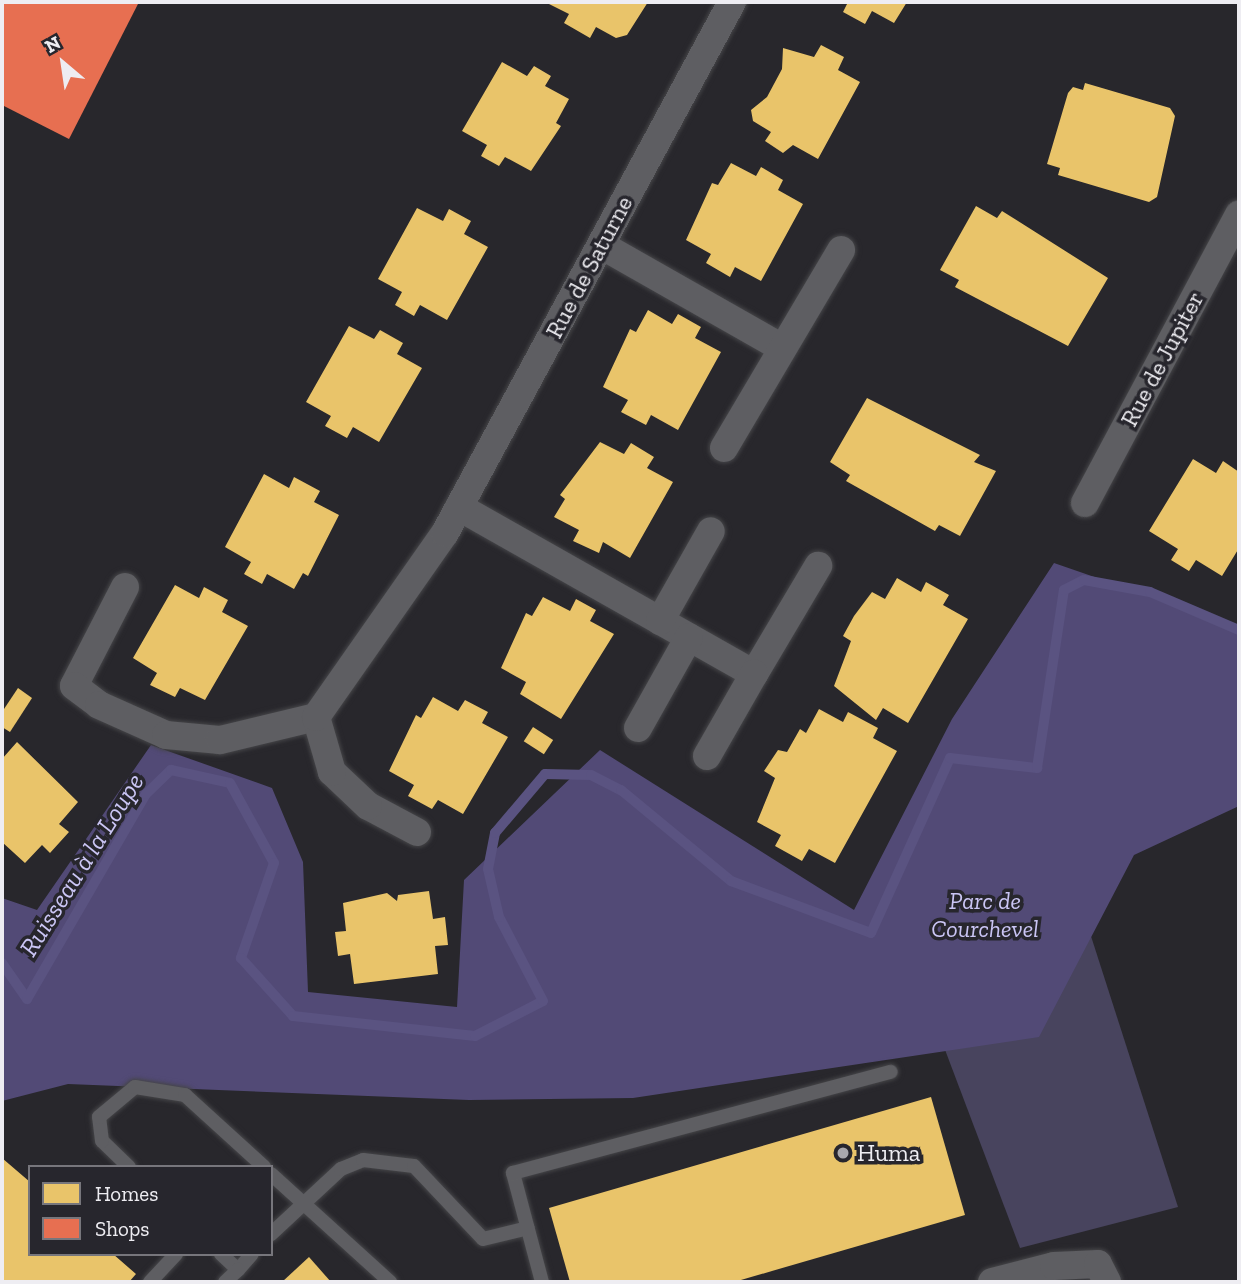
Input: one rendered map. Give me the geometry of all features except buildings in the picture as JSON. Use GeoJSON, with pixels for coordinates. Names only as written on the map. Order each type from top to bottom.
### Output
{"type":"FeatureCollection","features":[{"type":"Feature","properties":{"kind":"street","name":"Rue de Saturne"},"geometry":{"type":"LineString","coordinates":[[316,717],[445,533],[732,2]]}},
{"type":"Feature","properties":{"kind":"street","name":"Rue de Jupiter"},"geometry":{"type":"LineString","coordinates":[[1085,503],[1239,215]]}},
{"type":"Feature","properties":{"kind":"street"},"geometry":{"type":"LineString","coordinates":[[601,245],[782,348]]}},
{"type":"Feature","properties":{"kind":"street"},"geometry":{"type":"LineString","coordinates":[[724,448],[841,250]]}},
{"type":"Feature","properties":{"kind":"street"},"geometry":{"type":"LineString","coordinates":[[459,507],[754,674]]}},
{"type":"Feature","properties":{"kind":"street"},"geometry":{"type":"LineString","coordinates":[[660,621],[710,531]]}},
{"type":"Feature","properties":{"kind":"street"},"geometry":{"type":"LineString","coordinates":[[707,756],[818,566]]}},
{"type":"Feature","properties":{"kind":"street"},"geometry":{"type":"LineString","coordinates":[[125,587],[74,686],[99,705],[166,735],[220,740],[316,717],[332,772],[368,806],[417,832]]}},
{"type":"Feature","properties":{"kind":"street"},"geometry":{"type":"LineString","coordinates":[[638,728],[689,637]]}},
{"type":"Feature","properties":{"kind":"street"},"geometry":{"type":"LineString","coordinates":[[992,1282],[1054,1266],[1098,1264],[1107,1282]]}},
{"type":"Feature","properties":{"kind":"lane"},"geometry":{"type":"LineString","coordinates":[[542,1282],[513,1173],[891,1072]]}},
{"type":"Feature","properties":{"kind":"lane"},"geometry":{"type":"LineString","coordinates":[[127,1165],[102,1141],[99,1117],[135,1087],[185,1095],[262,1165]]}},
{"type":"Feature","properties":{"kind":"lane"},"geometry":{"type":"LineString","coordinates":[[273,1232],[302,1201],[341,1169],[391,1160],[414,1166],[482,1239],[528,1228]]}},
{"type":"Feature","properties":{"kind":"lane"},"geometry":{"type":"LineString","coordinates":[[273,1176],[390,1282]]}},
{"type":"Feature","properties":{"kind":"lane"},"geometry":{"type":"LineString","coordinates":[[150,1282],[174,1256]]}},
{"type":"Feature","properties":{"kind":"lane"},"geometry":{"type":"LineString","coordinates":[[223,1256],[238,1270]]}},
{"type":"Feature","properties":{"kind":"lane"},"geometry":{"type":"LineString","coordinates":[[225,1282],[250,1256]]}},
{"type":"Feature","properties":{"kind":"green space"},"geometry":{"type":"Polygon","coordinates":[[[1054,563],[1239,627],[1239,806],[1134,855],[1039,1037],[633,1098],[469,1100],[68,1084],[2,1101],[2,898],[37,910],[151,745],[272,788],[303,862],[308,992],[457,1007],[464,880],[600,750],[854,910],[952,719],[1054,563]]]}},
{"type":"Feature","properties":{"kind":"green space","name":"Parc de Courchevel"},"geometry":{"type":"Polygon","coordinates":[[[1037,768],[1178,1207],[1020,1248],[919,981],[1037,768]]]}},
{"type":"Feature","properties":{"kind":"waterway","name":"Ruisseau à la Loupe"},"geometry":{"type":"LineString","coordinates":[[2,963],[27,999],[146,794],[171,770],[230,783],[274,863],[241,958],[293,1016],[475,1036],[543,1001],[499,917],[488,869],[495,833],[545,774],[591,775],[621,790],[731,881],[871,933],[950,758],[1037,768],[1064,590],[1084,580],[1150,592],[1239,630]]}},
{"type":"Feature","properties":{"kind":"place","name":"Huma"},"geometry":{"type":"Point","coordinates":[843,1153]}}]}
